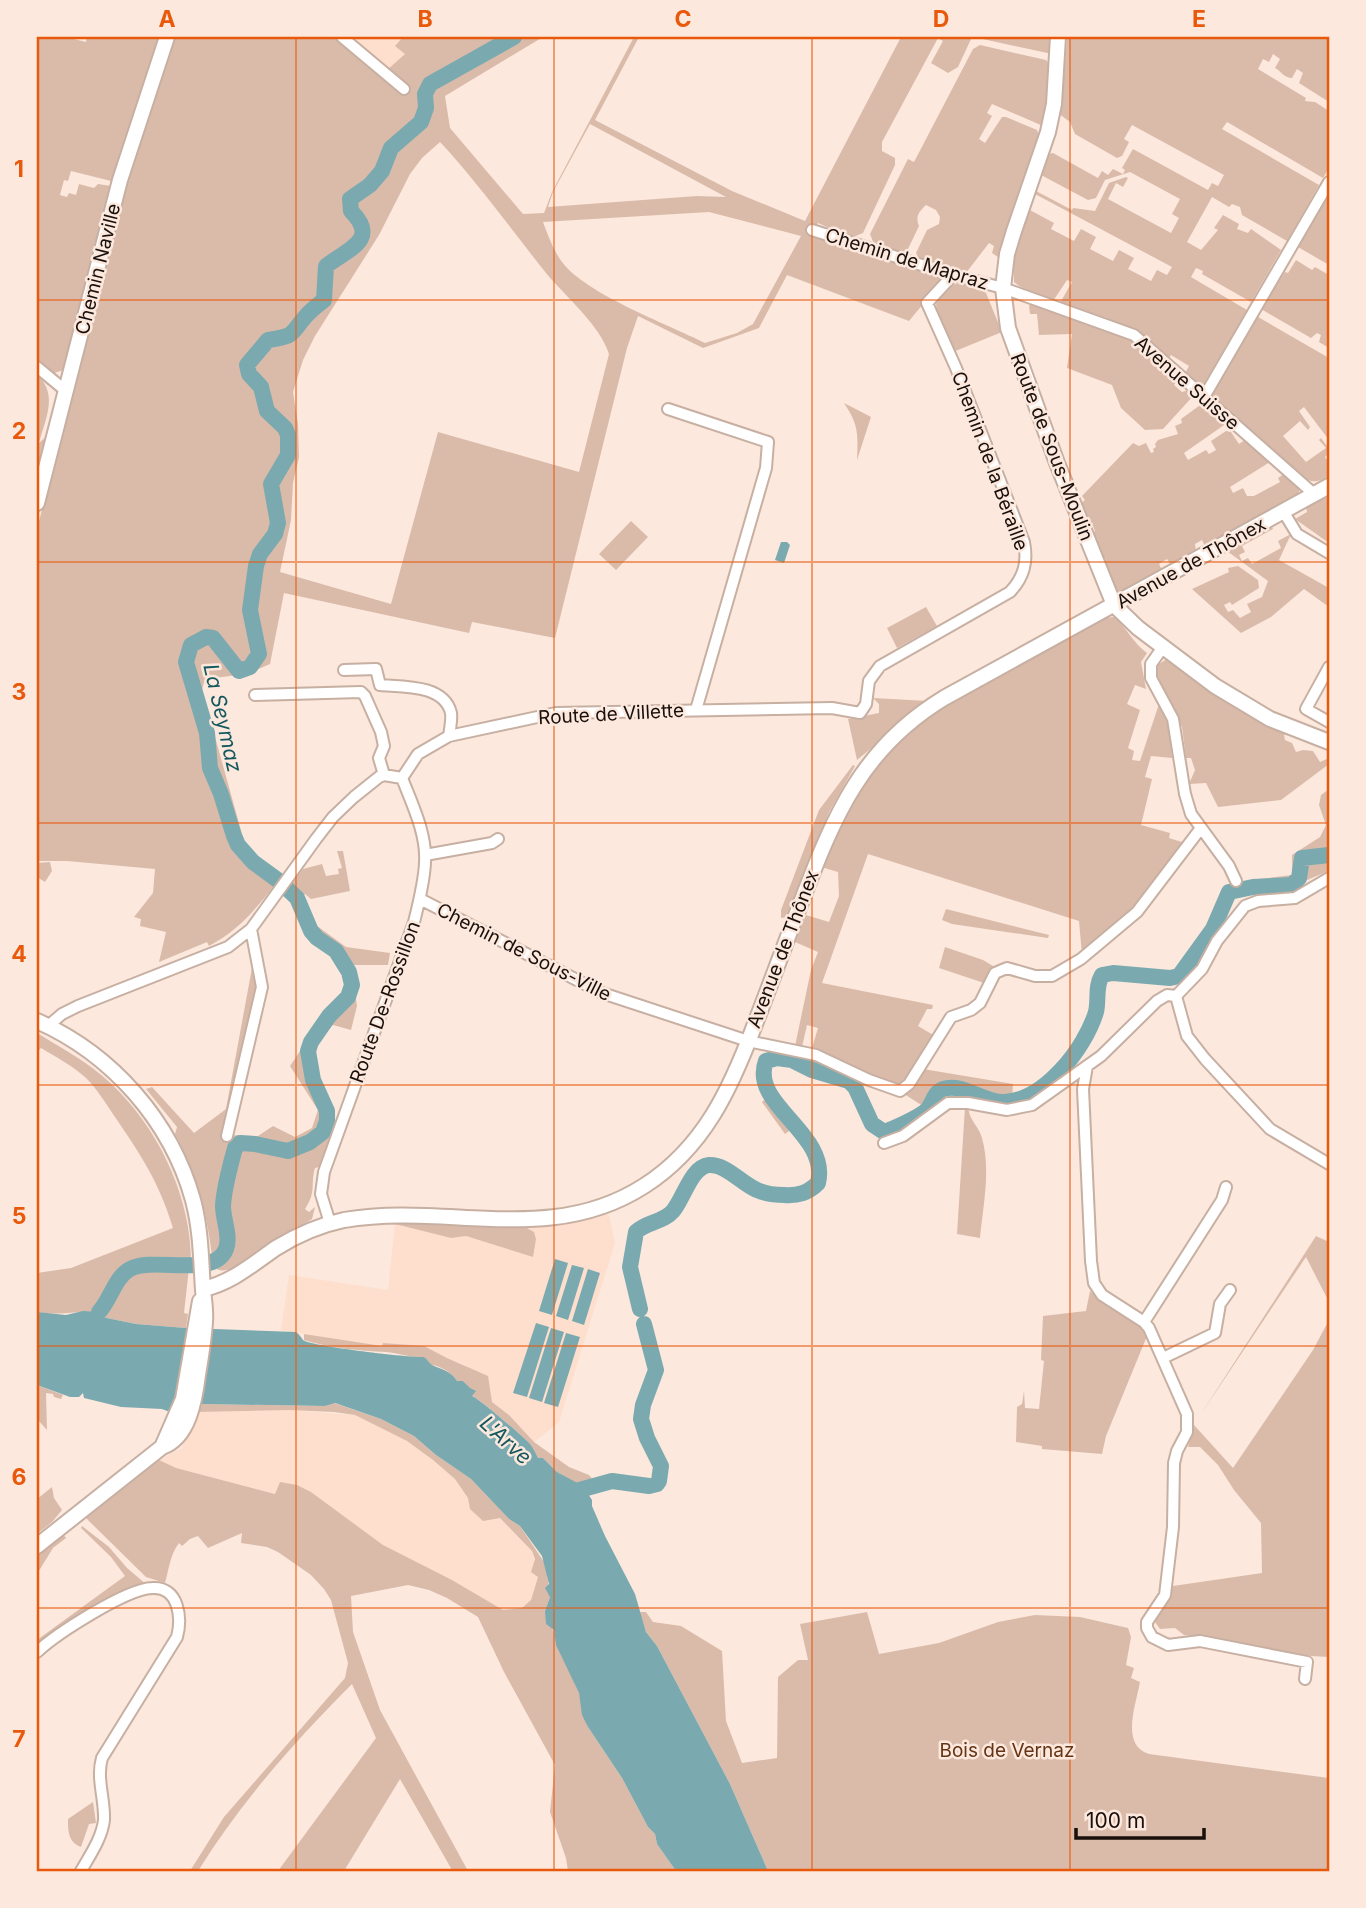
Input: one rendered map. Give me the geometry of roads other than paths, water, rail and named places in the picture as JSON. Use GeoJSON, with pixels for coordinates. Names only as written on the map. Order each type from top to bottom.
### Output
{"type":"FeatureCollection","features":[{"type":"Feature","properties":{"kind":"main road","name":"Chemin Naville"},"geometry":{"type":"LineString","coordinates":[[37,503],[120,180],[167,37]]}},
{"type":"Feature","properties":{"kind":"main road","name":"Route de Sous-Moulin"},"geometry":{"type":"LineString","coordinates":[[1058,37],[1054,104],[1048,132],[1007,254],[1003,288],[1006,318],[1017,357],[1114,605],[1163,647],[1215,686],[1270,719],[1329,742]]}},
{"type":"Feature","properties":{"kind":"main road","name":"Avenue de Thônex"},"geometry":{"type":"LineString","coordinates":[[203,1284],[217,1286],[279,1247],[330,1223],[390,1216],[489,1220],[569,1216],[610,1204],[657,1178],[691,1147],[716,1112],[748,1041],[832,823],[866,767],[889,741],[935,704],[1329,486]]}},
{"type":"Feature","properties":{"kind":"main road"},"geometry":{"type":"LineString","coordinates":[[37,1546],[165,1445],[194,1372],[203,1284],[197,1217],[191,1193],[176,1156],[144,1104],[97,1056],[42,1024]]}},
{"type":"Feature","properties":{"kind":"street"},"geometry":{"type":"LineString","coordinates":[[342,37],[404,89]]}},
{"type":"Feature","properties":{"kind":"street"},"geometry":{"type":"LineString","coordinates":[[1203,397],[1329,182]]}},
{"type":"Feature","properties":{"kind":"street","name":"Chemin de Mapraz"},"geometry":{"type":"LineString","coordinates":[[812,230],[1003,288]]}},
{"type":"Feature","properties":{"kind":"street","name":"Chemin de la Béraille"},"geometry":{"type":"LineString","coordinates":[[880,666],[1010,592],[1021,578],[1026,562],[1023,540],[956,368],[927,303],[953,275]]}},
{"type":"Feature","properties":{"kind":"street","name":"Avenue Suisse"},"geometry":{"type":"LineString","coordinates":[[1003,288],[1133,335],[1314,495]]}},
{"type":"Feature","properties":{"kind":"street"},"geometry":{"type":"LineString","coordinates":[[37,367],[66,391]]}},
{"type":"Feature","properties":{"kind":"street"},"geometry":{"type":"LineString","coordinates":[[668,409],[768,442],[766,468],[696,709]]}},
{"type":"Feature","properties":{"kind":"street"},"geometry":{"type":"LineString","coordinates":[[1283,512],[1297,534],[1329,553]]}},
{"type":"Feature","properties":{"kind":"street"},"geometry":{"type":"LineString","coordinates":[[1163,647],[1151,664],[1151,678],[1173,719],[1185,793],[1194,819],[1229,866],[1236,881]]}},
{"type":"Feature","properties":{"kind":"street","name":"Route de Villette"},"geometry":{"type":"LineString","coordinates":[[402,778],[418,754],[449,736],[556,713],[832,708],[858,713],[863,711],[869,681],[880,666]]}},
{"type":"Feature","properties":{"kind":"street"},"geometry":{"type":"LineString","coordinates":[[1329,667],[1306,709],[1329,722]]}},
{"type":"Feature","properties":{"kind":"street"},"geometry":{"type":"LineString","coordinates":[[344,670],[376,668],[380,685],[414,687],[438,695],[451,712],[449,736]]}},
{"type":"Feature","properties":{"kind":"street"},"geometry":{"type":"LineString","coordinates":[[255,695],[361,692],[381,732],[384,746],[379,758],[384,775]]}},
{"type":"Feature","properties":{"kind":"street"},"geometry":{"type":"LineString","coordinates":[[42,1024],[69,1010],[229,947],[251,929],[333,817],[373,780],[384,775],[402,778]]}},
{"type":"Feature","properties":{"kind":"street","name":"Route De-Rossillon"},"geometry":{"type":"LineString","coordinates":[[330,1223],[321,1194],[324,1172],[420,900],[425,855],[417,819],[402,778]]}},
{"type":"Feature","properties":{"kind":"street","name":"Chemin de Sous-Ville"},"geometry":{"type":"LineString","coordinates":[[420,900],[602,993],[748,1041],[816,1055],[900,1091],[905,1089],[949,1020],[980,1003],[995,972],[1007,968],[1035,976],[1052,976],[1081,958],[1137,912],[1201,828]]}},
{"type":"Feature","properties":{"kind":"street"},"geometry":{"type":"LineString","coordinates":[[425,855],[492,843],[498,839]]}},
{"type":"Feature","properties":{"kind":"street"},"geometry":{"type":"LineString","coordinates":[[884,1143],[903,1136],[948,1103],[968,1103],[1001,1110],[1028,1106],[1101,1056],[1153,1004],[1165,996],[1176,996],[1202,969],[1217,942],[1242,908],[1258,901],[1295,898],[1329,878]]}},
{"type":"Feature","properties":{"kind":"street"},"geometry":{"type":"LineString","coordinates":[[227,1136],[262,987],[251,929]]}},
{"type":"Feature","properties":{"kind":"street"},"geometry":{"type":"LineString","coordinates":[[1176,996],[1185,1031],[1197,1051],[1270,1129],[1313,1157],[1329,1164]]}},
{"type":"Feature","properties":{"kind":"street"},"geometry":{"type":"LineString","coordinates":[[1087,1066],[1083,1089],[1093,1279],[1097,1290],[1105,1298],[1144,1322],[1163,1358],[1188,1420],[1174,1463],[1173,1527],[1166,1591],[1163,1601],[1147,1622],[1148,1631],[1158,1641],[1168,1645],[1195,1640],[1307,1662],[1305,1679]]}},
{"type":"Feature","properties":{"kind":"street"},"geometry":{"type":"LineString","coordinates":[[1144,1322],[1222,1200],[1226,1187]]}},
{"type":"Feature","properties":{"kind":"street"},"geometry":{"type":"LineString","coordinates":[[1163,1358],[1214,1333],[1220,1304],[1230,1290]]}},
{"type":"Feature","properties":{"kind":"street"},"geometry":{"type":"LineString","coordinates":[[37,1652],[92,1615],[136,1591],[154,1587],[162,1589],[173,1596],[178,1608],[180,1622],[177,1637],[102,1758],[99,1776],[104,1821],[93,1850],[81,1871]]}},
{"type":"Feature","properties":{"kind":"water"},"geometry":{"type":"Polygon","coordinates":[[[781,542],[790,545],[784,563],[775,560],[781,542]]]}},
{"type":"Feature","properties":{"kind":"water"},"geometry":{"type":"Polygon","coordinates":[[[555,1259],[568,1263],[552,1315],[539,1311],[555,1259]]]}},
{"type":"Feature","properties":{"kind":"water"},"geometry":{"type":"Polygon","coordinates":[[[572,1265],[584,1268],[568,1320],[556,1316],[572,1265]]]}},
{"type":"Feature","properties":{"kind":"water"},"geometry":{"type":"Polygon","coordinates":[[[588,1269],[600,1273],[584,1325],[572,1321],[588,1269]]]}},
{"type":"Feature","properties":{"kind":"water","name":"L'Arve"},"geometry":{"type":"Polygon","coordinates":[[[83,1311],[99,1312],[102,1317],[136,1324],[296,1332],[303,1340],[323,1345],[424,1357],[432,1365],[449,1372],[457,1381],[463,1381],[476,1391],[472,1396],[526,1440],[538,1458],[543,1458],[557,1472],[583,1486],[592,1500],[605,1536],[635,1594],[646,1632],[657,1646],[730,1784],[768,1871],[676,1871],[657,1844],[655,1834],[648,1827],[622,1778],[582,1715],[579,1693],[556,1645],[554,1630],[546,1624],[545,1611],[550,1597],[545,1588],[549,1584],[542,1556],[520,1526],[509,1519],[471,1479],[414,1436],[381,1419],[335,1403],[325,1406],[202,1404],[170,1412],[162,1409],[121,1407],[84,1398],[83,1393],[79,1397],[70,1397],[37,1385],[37,1312],[66,1315],[83,1311]]]}},
{"type":"Feature","properties":{"kind":"water"},"geometry":{"type":"Polygon","coordinates":[[[536,1323],[549,1327],[527,1397],[513,1393],[536,1323]]]}},
{"type":"Feature","properties":{"kind":"water"},"geometry":{"type":"Polygon","coordinates":[[[551,1328],[564,1332],[542,1402],[529,1398],[551,1328]]]}},
{"type":"Feature","properties":{"kind":"water"},"geometry":{"type":"Polygon","coordinates":[[[566,1333],[580,1337],[558,1407],[544,1403],[566,1333]]]}},
{"type":"Feature","properties":{"kind":"waterway","name":"La Seymaz"},"geometry":{"type":"LineString","coordinates":[[99,1312],[121,1277],[130,1269],[154,1265],[197,1265],[219,1258],[227,1244],[223,1206],[225,1192],[235,1148],[240,1143],[288,1151],[310,1142],[323,1132],[327,1121],[327,1111],[313,1080],[308,1051],[329,1016],[348,997],[352,985],[349,972],[336,951],[311,931],[297,898],[253,862],[238,845],[210,768],[207,733],[186,662],[191,645],[206,637],[213,638],[239,671],[250,667],[259,654],[250,610],[256,566],[260,554],[275,534],[278,523],[271,484],[288,455],[288,435],[285,428],[267,411],[261,387],[249,374],[247,365],[268,340],[291,334],[324,300],[326,266],[351,249],[362,237],[359,221],[351,211],[350,199],[370,185],[382,171],[391,148],[421,122],[426,108],[425,94],[430,84],[514,37]]}},
{"type":"Feature","properties":{"kind":"waterway"},"geometry":{"type":"LineString","coordinates":[[640,1309],[630,1267],[636,1232],[665,1218],[673,1211],[697,1171],[709,1165],[722,1168],[751,1187],[774,1194],[798,1194],[818,1183],[819,1165],[813,1149],[769,1092],[764,1077],[766,1061],[777,1058],[792,1060],[812,1070],[849,1081],[855,1087],[872,1124],[884,1132],[924,1113],[943,1089],[959,1088],[997,1102],[1020,1099],[1048,1082],[1073,1056],[1083,1041],[1096,1012],[1102,975],[1113,973],[1170,978],[1179,976],[1213,929],[1229,892],[1253,887],[1292,885],[1299,878],[1302,858],[1329,855]]}},
{"type":"Feature","properties":{"kind":"waterway"},"geometry":{"type":"LineString","coordinates":[[565,1494],[612,1481],[649,1486],[659,1481],[661,1466],[641,1419],[643,1405],[656,1370],[644,1324]]}},
{"type":"Feature","properties":{"kind":"park label","name":"Bois de Vernaz"},"geometry":{"type":"Point","coordinates":[1007,1750]}}]}
